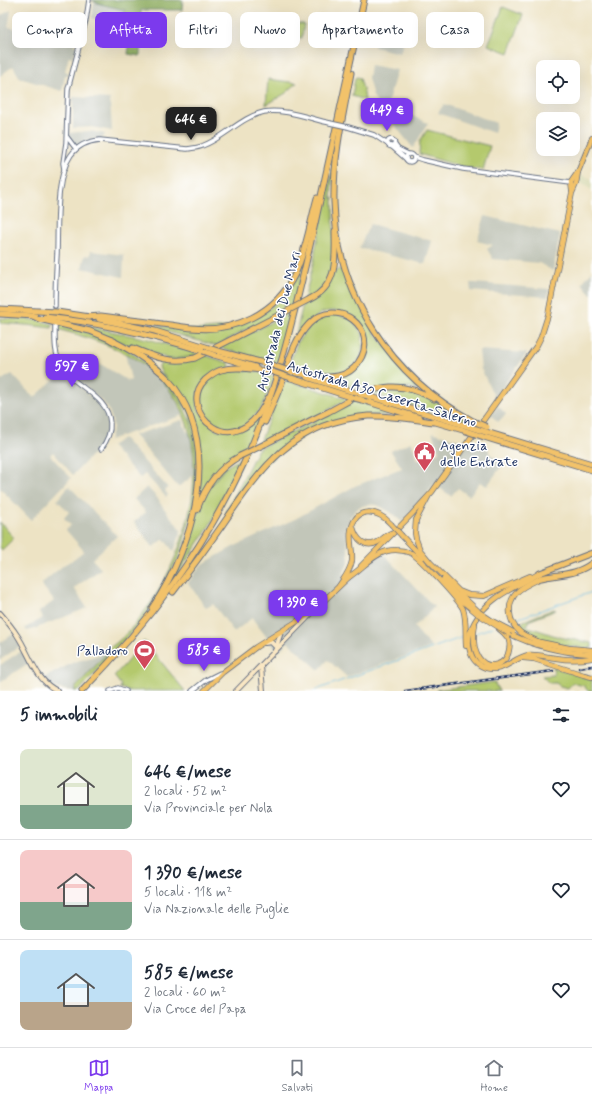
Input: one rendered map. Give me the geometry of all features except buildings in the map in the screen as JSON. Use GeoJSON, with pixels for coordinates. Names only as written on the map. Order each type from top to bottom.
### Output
{"type":"FeatureCollection","features":[{"type":"Feature","properties":{"kind":"highway","name":"Autostrada dei Due Mari"},"geometry":{"type":"LineString","coordinates":[[82,691],[121,650],[150,616],[182,574],[236,481],[262,421],[279,372],[293,321],[364,0]]}},
{"type":"Feature","properties":{"kind":"highway","name":"Autostrada dei Due Mari"},"geometry":{"type":"LineString","coordinates":[[87,691],[133,642],[173,592],[204,545],[228,504],[266,422],[296,322],[367,0]]}},
{"type":"Feature","properties":{"kind":"highway"},"geometry":{"type":"LineString","coordinates":[[33,316],[39,319],[90,331],[161,359],[175,361],[188,360],[201,355],[310,299],[323,290],[328,285],[335,265],[334,183],[338,149],[351,73]]}},
{"type":"Feature","properties":{"kind":"highway"},"geometry":{"type":"LineString","coordinates":[[87,317],[107,317],[193,329],[233,326],[264,311],[276,301],[287,288],[301,259],[336,125]]}},
{"type":"Feature","properties":{"kind":"highway"},"geometry":{"type":"LineString","coordinates":[[335,215],[344,264],[362,310],[376,334],[392,357],[412,378],[449,407]]}},
{"type":"Feature","properties":{"kind":"highway","name":"Autostrada A30 Caserta-Salerno"},"geometry":{"type":"LineString","coordinates":[[0,309],[57,312],[141,328],[209,348],[216,353],[268,371],[293,374],[368,396],[464,428]]}},
{"type":"Feature","properties":{"kind":"highway"},"geometry":{"type":"LineString","coordinates":[[266,422],[281,384],[293,346],[308,325],[316,318],[324,314],[333,313],[343,314],[351,318],[362,330],[365,341],[361,359],[348,372],[340,376],[330,377],[293,374]]}},
{"type":"Feature","properties":{"kind":"highway","name":"Autostrada A30 Caserta-Salerno"},"geometry":{"type":"LineString","coordinates":[[0,314],[75,320],[153,336],[203,351],[272,365],[351,397],[434,422],[486,432],[592,464]]}},
{"type":"Feature","properties":{"kind":"highway"},"geometry":{"type":"LineString","coordinates":[[268,371],[240,368],[219,370],[202,383],[198,391],[198,406],[209,425],[223,431],[231,432],[246,427],[256,416],[270,394],[293,321]]}},
{"type":"Feature","properties":{"kind":"highway"},"geometry":{"type":"LineString","coordinates":[[111,340],[135,353],[161,372],[178,393],[190,418],[197,444],[199,472],[195,505],[187,538]]}},
{"type":"Feature","properties":{"kind":"highway"},"geometry":{"type":"LineString","coordinates":[[82,691],[150,612],[172,576],[202,497],[210,482],[223,467],[240,456],[366,392],[383,387],[411,389],[427,395],[473,421],[486,432]]}},
{"type":"Feature","properties":{"kind":"highway"},"geometry":{"type":"LineString","coordinates":[[173,592],[196,563],[259,473],[278,454],[297,439],[322,427],[344,420],[367,416],[434,422]]}},
{"type":"Feature","properties":{"kind":"highway","name":"Autostrada A30 Caserta-Salerno"},"geometry":{"type":"LineString","coordinates":[[486,432],[592,470]]}},
{"type":"Feature","properties":{"kind":"highway"},"geometry":{"type":"LineString","coordinates":[[541,576],[592,553]]}},
{"type":"Feature","properties":{"kind":"highway"},"geometry":{"type":"LineString","coordinates":[[541,576],[572,573],[585,568],[592,563]]}},
{"type":"Feature","properties":{"kind":"main road"},"geometry":{"type":"LineString","coordinates":[[592,138],[573,183],[548,315],[541,338],[534,350],[428,497],[416,520],[414,533],[418,545],[430,562],[478,614],[510,632],[541,646],[568,652],[592,654]]}},
{"type":"Feature","properties":{"kind":"main road"},"geometry":{"type":"LineString","coordinates":[[236,691],[312,612],[340,586],[428,497]]}},
{"type":"Feature","properties":{"kind":"main road"},"geometry":{"type":"LineString","coordinates":[[340,586],[350,567],[352,556],[351,529],[359,516],[365,512],[370,512],[380,515],[391,524],[462,601]]}},
{"type":"Feature","properties":{"kind":"main road"},"geometry":{"type":"LineString","coordinates":[[353,525],[354,532],[362,543],[369,544],[378,542],[394,532]]}},
{"type":"Feature","properties":{"kind":"main road"},"geometry":{"type":"LineString","coordinates":[[349,577],[378,555],[386,551],[398,550],[409,553],[417,558],[462,601],[499,628],[537,641],[569,648],[592,650]]}},
{"type":"Feature","properties":{"kind":"main road"},"geometry":{"type":"LineString","coordinates":[[421,555],[430,562]]}},
{"type":"Feature","properties":{"kind":"main road"},"geometry":{"type":"LineString","coordinates":[[447,580],[463,593],[480,597],[489,595],[517,582],[541,576]]}},
{"type":"Feature","properties":{"kind":"main road"},"geometry":{"type":"LineString","coordinates":[[443,584],[462,607],[477,654],[482,662],[492,665],[499,664],[503,661],[509,652],[512,622],[510,614],[511,602],[517,593],[541,576]]}},
{"type":"Feature","properties":{"kind":"main road"},"geometry":{"type":"LineString","coordinates":[[541,576],[495,598],[478,614],[470,633],[468,645],[475,661],[487,668],[498,669],[507,666],[525,656],[532,655],[565,659],[592,658]]}},
{"type":"Feature","properties":{"kind":"main road"},"geometry":{"type":"LineString","coordinates":[[204,691],[223,672],[256,647],[312,612]]}},
{"type":"Feature","properties":{"kind":"main road"},"geometry":{"type":"LineString","coordinates":[[0,613],[17,634],[41,678],[50,688],[58,691]]}},
{"type":"Feature","properties":{"kind":"main road"},"geometry":{"type":"LineString","coordinates":[[288,628],[292,629],[292,634]]}},
{"type":"Feature","properties":{"kind":"main road"},"geometry":{"type":"LineString","coordinates":[[274,652],[281,632]]}},
{"type":"Feature","properties":{"kind":"main road"},"geometry":{"type":"LineString","coordinates":[[264,643],[271,642],[276,647]]}},
{"type":"Feature","properties":{"kind":"main road"},"geometry":{"type":"LineString","coordinates":[[517,660],[524,658],[534,659],[592,677]]}},
{"type":"Feature","properties":{"kind":"main road"},"geometry":{"type":"LineString","coordinates":[[262,678],[267,659]]}},
{"type":"Feature","properties":{"kind":"main road"},"geometry":{"type":"LineString","coordinates":[[261,666],[263,691]]}},
{"type":"Feature","properties":{"kind":"main road"},"geometry":{"type":"LineString","coordinates":[[252,675],[259,673],[262,678]]}},
{"type":"Feature","properties":{"kind":"street"},"geometry":{"type":"LineString","coordinates":[[73,152],[66,136],[67,98],[69,81],[84,28],[89,0]]}},
{"type":"Feature","properties":{"kind":"street"},"geometry":{"type":"LineString","coordinates":[[64,170],[73,152],[89,142],[100,140],[187,149],[198,147],[214,140],[249,118],[266,112],[282,112],[348,126],[368,132],[398,149],[411,154],[413,159]]}},
{"type":"Feature","properties":{"kind":"street"},"geometry":{"type":"LineString","coordinates":[[381,139],[394,140],[391,145]]}},
{"type":"Feature","properties":{"kind":"street"},"geometry":{"type":"LineString","coordinates":[[389,140],[388,143],[409,162],[413,159],[423,160],[463,169],[573,183]]}},
{"type":"Feature","properties":{"kind":"street"},"geometry":{"type":"LineString","coordinates":[[67,141],[73,152]]}},
{"type":"Feature","properties":{"kind":"street"},"geometry":{"type":"LineString","coordinates":[[55,306],[58,209],[67,141]]}},
{"type":"Feature","properties":{"kind":"street"},"geometry":{"type":"LineString","coordinates":[[406,159],[408,154]]}},
{"type":"Feature","properties":{"kind":"street"},"geometry":{"type":"LineString","coordinates":[[55,326],[55,345],[60,365],[69,375],[103,404],[109,417],[109,436],[101,449]]}},
{"type":"Feature","properties":{"kind":"street"},"geometry":{"type":"LineString","coordinates":[[192,691],[206,680],[223,672]]}},
{"type":"Feature","properties":{"kind":"street"},"geometry":{"type":"LineString","coordinates":[[110,691],[118,688],[126,691]]}},
{"type":"Feature","properties":{"kind":"shaded area"},"geometry":{"type":"Polygon","coordinates":[[[94,2],[125,9],[124,12],[95,12],[95,19],[92,18],[94,2]]]}},
{"type":"Feature","properties":{"kind":"shaded area"},"geometry":{"type":"Polygon","coordinates":[[[11,10],[8,27],[12,28],[12,48],[77,48],[73,57],[69,56],[65,71],[69,73],[68,75],[65,75],[62,91],[20,78],[13,66],[0,76],[0,16],[11,10]]]}},
{"type":"Feature","properties":{"kind":"shaded area"},"geometry":{"type":"Polygon","coordinates":[[[378,48],[402,48],[400,53],[378,48]]]}},
{"type":"Feature","properties":{"kind":"shaded area"},"geometry":{"type":"Polygon","coordinates":[[[370,65],[397,70],[387,105],[428,123],[413,148],[380,107],[381,104],[377,103],[373,96],[368,78],[370,65]]]}},
{"type":"Feature","properties":{"kind":"shaded area"},"geometry":{"type":"Polygon","coordinates":[[[73,97],[110,99],[112,131],[92,127],[73,128],[73,97]]]}},
{"type":"Feature","properties":{"kind":"shaded area"},"geometry":{"type":"Polygon","coordinates":[[[444,104],[496,123],[494,133],[438,113],[444,104]]]}},
{"type":"Feature","properties":{"kind":"shaded area"},"geometry":{"type":"Polygon","coordinates":[[[90,131],[105,134],[102,139],[91,139],[76,145],[73,144],[70,139],[69,133],[90,131]]]}},
{"type":"Feature","properties":{"kind":"shaded area"},"geometry":{"type":"Polygon","coordinates":[[[581,175],[592,179],[592,190],[579,182],[581,175]]]}},
{"type":"Feature","properties":{"kind":"shaded area"},"geometry":{"type":"Polygon","coordinates":[[[485,216],[560,234],[553,271],[539,263],[493,259],[487,249],[493,245],[477,241],[485,216]]]}},
{"type":"Feature","properties":{"kind":"shaded area"},"geometry":{"type":"Polygon","coordinates":[[[370,224],[432,241],[425,264],[359,248],[370,224]]]}},
{"type":"Feature","properties":{"kind":"shaded area"},"geometry":{"type":"Polygon","coordinates":[[[91,251],[124,255],[123,277],[82,268],[85,255],[90,256],[91,251]]]}},
{"type":"Feature","properties":{"kind":"shaded area"},"geometry":{"type":"Polygon","coordinates":[[[592,271],[592,295],[591,295],[582,283],[592,271]]]}},
{"type":"Feature","properties":{"kind":"shaded area"},"geometry":{"type":"Polygon","coordinates":[[[470,283],[549,289],[548,297],[471,291],[470,283]]]}},
{"type":"Feature","properties":{"kind":"shaded area"},"geometry":{"type":"Polygon","coordinates":[[[479,350],[527,353],[495,398],[481,369],[479,350]]]}},
{"type":"Feature","properties":{"kind":"shaded area"},"geometry":{"type":"Polygon","coordinates":[[[125,353],[154,372],[163,381],[171,391],[183,415],[109,440],[113,428],[112,419],[108,408],[72,375],[83,359],[102,365],[128,381],[131,380],[125,353]]]}},
{"type":"Feature","properties":{"kind":"shaded area"},"geometry":{"type":"Polygon","coordinates":[[[63,371],[73,383],[75,382],[102,407],[107,416],[108,428],[104,442],[73,475],[53,452],[50,455],[71,478],[31,520],[0,488],[0,381],[12,374],[34,398],[63,371]]]}},
{"type":"Feature","properties":{"kind":"shaded area"},"geometry":{"type":"Polygon","coordinates":[[[498,406],[506,414],[498,422],[491,415],[498,406]]]}},
{"type":"Feature","properties":{"kind":"shaded area"},"geometry":{"type":"Polygon","coordinates":[[[182,420],[191,438],[194,475],[178,487],[134,435],[182,420]]]}},
{"type":"Feature","properties":{"kind":"shaded area"},"geometry":{"type":"Polygon","coordinates":[[[432,432],[489,449],[489,453],[503,464],[487,486],[480,482],[469,496],[458,488],[451,496],[434,484],[402,522],[389,511],[376,505],[370,504],[359,507],[350,517],[346,529],[349,561],[343,575],[350,579],[379,556],[384,554],[434,607],[414,627],[431,647],[347,677],[328,660],[319,670],[288,642],[278,652],[252,618],[234,632],[213,604],[206,608],[188,583],[201,565],[233,547],[295,519],[355,486],[402,468],[391,451],[411,442],[418,460],[439,452],[432,432]]]}},
{"type":"Feature","properties":{"kind":"shaded area"},"geometry":{"type":"Polygon","coordinates":[[[123,438],[168,488],[165,491],[168,495],[166,497],[145,474],[140,478],[111,446],[123,438]]]}},
{"type":"Feature","properties":{"kind":"shaded area"},"geometry":{"type":"Polygon","coordinates":[[[69,486],[117,536],[92,559],[101,569],[74,588],[87,608],[27,631],[25,628],[43,618],[39,612],[54,601],[41,584],[65,564],[84,551],[66,530],[71,525],[64,518],[69,512],[57,500],[69,486]]]}},
{"type":"Feature","properties":{"kind":"shaded area"},"geometry":{"type":"Polygon","coordinates":[[[147,487],[160,501],[159,502],[181,530],[174,552],[164,539],[153,547],[134,522],[146,512],[134,499],[147,487]]]}},
{"type":"Feature","properties":{"kind":"shaded area"},"geometry":{"type":"Polygon","coordinates":[[[12,634],[20,646],[0,660],[0,643],[12,634]]]}},
{"type":"Feature","properties":{"kind":"shaded area"},"geometry":{"type":"Polygon","coordinates":[[[109,648],[111,650],[76,686],[74,691],[59,689],[50,685],[44,678],[74,662],[99,655],[109,648]]]}},
{"type":"Feature","properties":{"kind":"shaded area"},"geometry":{"type":"Polygon","coordinates":[[[23,651],[30,662],[0,682],[0,665],[23,651]]]}},
{"type":"Feature","properties":{"kind":"green space"},"geometry":{"type":"Polygon","coordinates":[[[91,0],[183,0],[182,10],[141,10],[141,12],[124,12],[125,10],[100,4],[91,0]]]}},
{"type":"Feature","properties":{"kind":"green space"},"geometry":{"type":"Polygon","coordinates":[[[503,7],[523,15],[509,53],[488,45],[503,7]]]}},
{"type":"Feature","properties":{"kind":"green space"},"geometry":{"type":"Polygon","coordinates":[[[300,24],[304,24],[302,38],[300,38],[300,24]]]}},
{"type":"Feature","properties":{"kind":"green space"},"geometry":{"type":"Polygon","coordinates":[[[129,48],[140,48],[140,56],[128,54],[129,48]]]}},
{"type":"Feature","properties":{"kind":"green space"},"geometry":{"type":"Polygon","coordinates":[[[355,78],[360,78],[365,100],[352,96],[355,78]]]}},
{"type":"Feature","properties":{"kind":"green space"},"geometry":{"type":"Polygon","coordinates":[[[268,79],[297,83],[286,93],[266,105],[268,79]]]}},
{"type":"Feature","properties":{"kind":"green space"},"geometry":{"type":"Polygon","coordinates":[[[427,130],[490,146],[483,170],[463,167],[419,154],[420,141],[427,130]]]}},
{"type":"Feature","properties":{"kind":"green space"},"geometry":{"type":"Polygon","coordinates":[[[333,166],[331,198],[333,198],[334,266],[324,288],[304,301],[315,256],[333,166]]]}},
{"type":"Feature","properties":{"kind":"green space"},"geometry":{"type":"Polygon","coordinates":[[[306,251],[294,306],[254,327],[241,331],[242,332],[216,346],[152,327],[152,325],[194,330],[239,326],[265,312],[281,298],[306,251]]]}},
{"type":"Feature","properties":{"kind":"green space"},"geometry":{"type":"Polygon","coordinates":[[[339,269],[344,270],[376,335],[427,393],[411,387],[365,391],[335,382],[334,378],[360,364],[364,359],[367,344],[366,337],[360,324],[355,319],[343,312],[323,312],[314,319],[297,338],[295,338],[303,304],[310,301],[339,269]]]}},
{"type":"Feature","properties":{"kind":"green space"},"geometry":{"type":"Polygon","coordinates":[[[293,310],[278,365],[219,347],[250,331],[253,332],[293,310]]]}},
{"type":"Feature","properties":{"kind":"green space"},"geometry":{"type":"Polygon","coordinates":[[[333,313],[351,319],[363,334],[362,354],[357,363],[344,372],[328,375],[312,374],[288,368],[298,341],[315,320],[333,313]]]}},
{"type":"Feature","properties":{"kind":"green space"},"geometry":{"type":"Polygon","coordinates":[[[0,318],[36,320],[53,324],[52,328],[0,323],[0,318]]]}},
{"type":"Feature","properties":{"kind":"green space"},"geometry":{"type":"Polygon","coordinates":[[[57,324],[93,334],[124,347],[162,375],[181,401],[191,423],[197,455],[195,502],[179,557],[143,619],[79,691],[74,691],[110,650],[109,648],[126,634],[141,616],[158,591],[173,563],[184,532],[192,500],[194,467],[190,436],[180,407],[162,381],[152,371],[127,354],[100,342],[57,329],[57,324]]]}},
{"type":"Feature","properties":{"kind":"green space"},"geometry":{"type":"Polygon","coordinates":[[[81,325],[148,339],[200,354],[181,359],[169,359],[154,355],[81,327],[81,325]]]}},
{"type":"Feature","properties":{"kind":"green space"},"geometry":{"type":"Polygon","coordinates":[[[204,355],[229,363],[230,367],[213,372],[198,392],[198,409],[216,430],[244,429],[263,412],[247,451],[230,460],[198,501],[200,483],[190,413],[160,370],[159,366],[164,360],[204,355]]]}},
{"type":"Feature","properties":{"kind":"green space"},"geometry":{"type":"Polygon","coordinates":[[[230,370],[256,371],[275,377],[261,409],[243,427],[221,429],[206,418],[202,410],[200,400],[204,387],[210,379],[218,374],[230,370]]]}},
{"type":"Feature","properties":{"kind":"green space"},"geometry":{"type":"Polygon","coordinates":[[[285,380],[348,399],[259,444],[285,380]]]}},
{"type":"Feature","properties":{"kind":"green space"},"geometry":{"type":"Polygon","coordinates":[[[392,388],[403,391],[403,388],[427,396],[474,422],[473,424],[370,393],[392,388]]]}},
{"type":"Feature","properties":{"kind":"green space"},"geometry":{"type":"Polygon","coordinates":[[[354,400],[386,410],[388,415],[366,415],[315,428],[265,464],[227,515],[226,513],[258,449],[315,422],[314,420],[354,400]]]}},
{"type":"Feature","properties":{"kind":"green space"},"geometry":{"type":"Polygon","coordinates":[[[245,456],[222,498],[222,503],[204,535],[173,580],[172,579],[186,550],[184,550],[206,491],[226,467],[245,456]]]}},
{"type":"Feature","properties":{"kind":"green space"},"geometry":{"type":"Polygon","coordinates":[[[0,522],[14,538],[2,550],[0,547],[0,522]]]}},
{"type":"Feature","properties":{"kind":"green space"},"geometry":{"type":"Polygon","coordinates":[[[554,609],[556,610],[528,621],[528,625],[518,625],[524,621],[554,609]]]}},
{"type":"Feature","properties":{"kind":"green space"},"geometry":{"type":"Polygon","coordinates":[[[523,625],[559,637],[592,643],[592,648],[574,647],[542,640],[524,632],[518,626],[523,625]]]}},
{"type":"Feature","properties":{"kind":"green space","name":"Palladoro"},"geometry":{"type":"Polygon","coordinates":[[[144,641],[185,691],[130,691],[120,688],[121,685],[114,676],[144,641]]]}},
{"type":"Feature","properties":{"kind":"green space"},"geometry":{"type":"Polygon","coordinates":[[[553,667],[592,679],[592,691],[588,691],[584,686],[573,683],[568,688],[560,686],[556,683],[549,683],[542,676],[554,675],[553,667]]]}},
{"type":"Feature","properties":{"kind":"green space"},"geometry":{"type":"Polygon","coordinates":[[[494,682],[499,691],[436,690],[494,682]]]}},
{"type":"Feature","properties":{"kind":"waterway"},"geometry":{"type":"LineString","coordinates":[[514,620],[592,592]]}},
{"type":"Feature","properties":{"kind":"waterway"},"geometry":{"type":"LineString","coordinates":[[502,624],[510,621]]}},
{"type":"Feature","properties":{"kind":"waterway"},"geometry":{"type":"LineString","coordinates":[[476,633],[493,627]]}},
{"type":"Feature","properties":{"kind":"waterway"},"geometry":{"type":"LineString","coordinates":[[313,691],[463,637]]}},
{"type":"Feature","properties":{"kind":"railway"},"geometry":{"type":"LineString","coordinates":[[579,668],[592,666]]}},
{"type":"Feature","properties":{"kind":"railway"},"geometry":{"type":"LineString","coordinates":[[405,691],[553,671]]}},
{"type":"Feature","properties":{"kind":"place","name":"Agenzia delle Entrate"},"geometry":{"type":"Point","coordinates":[425,472]}},
{"type":"Feature","properties":{"kind":"place","name":"Palladoro"},"geometry":{"type":"Point","coordinates":[144,670]}}]}
